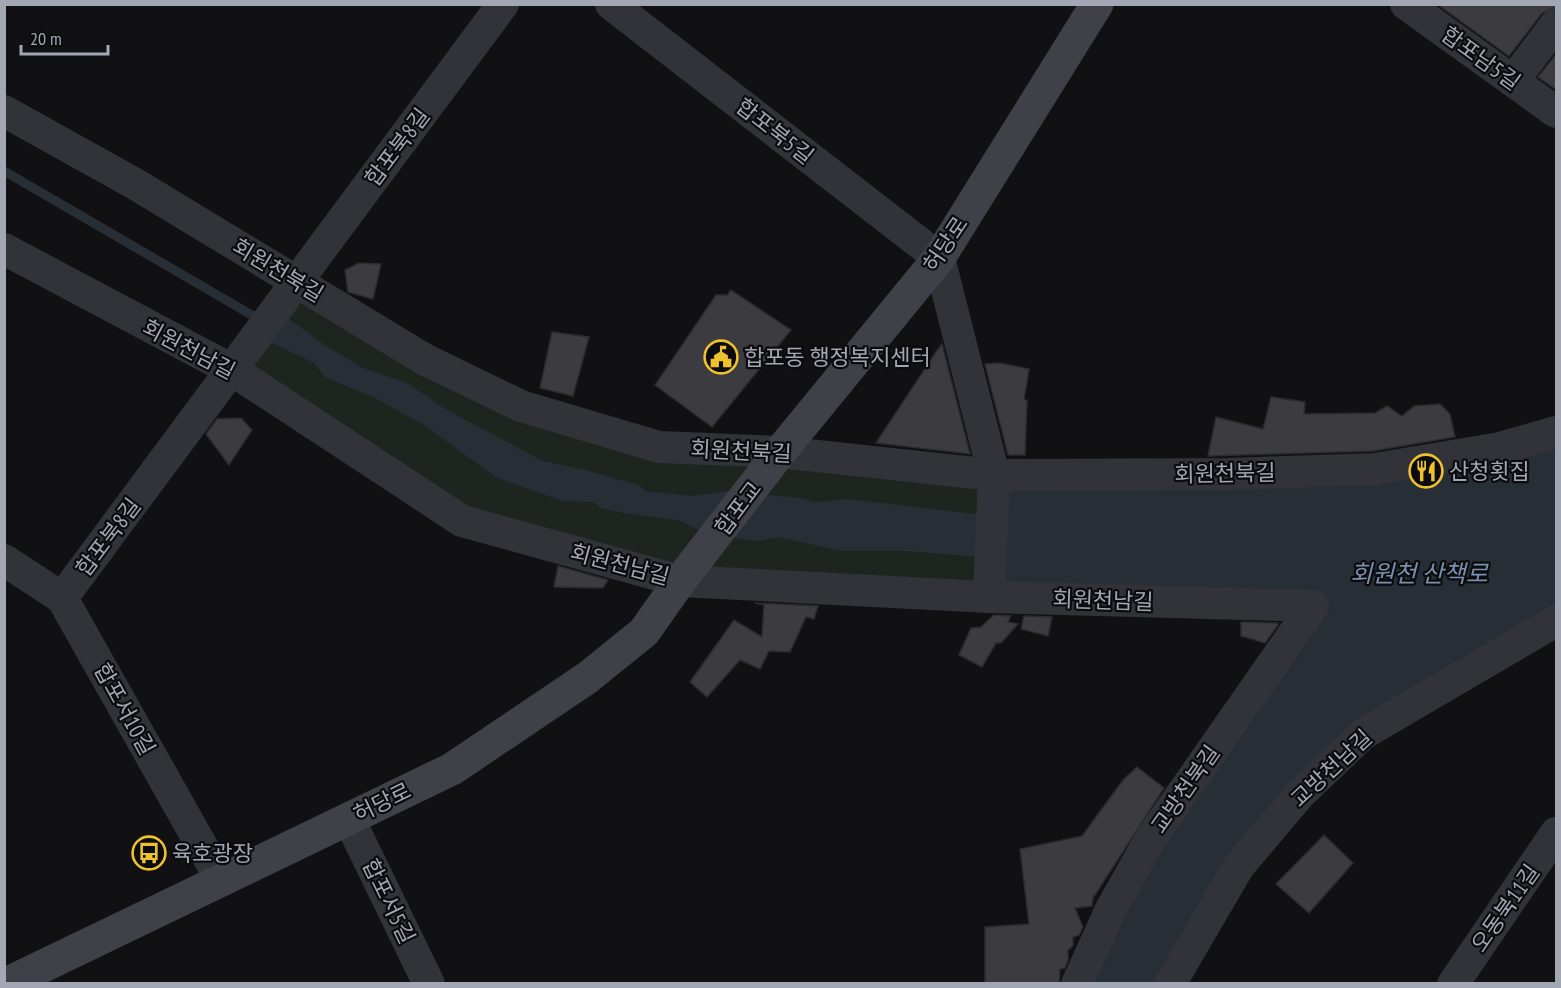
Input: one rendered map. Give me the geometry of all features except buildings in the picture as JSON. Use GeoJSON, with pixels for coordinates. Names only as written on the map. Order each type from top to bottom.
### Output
{"type":"FeatureCollection","features":[{"type":"Feature","properties":{"kind":"main road","name":"허당로"},"geometry":{"type":"LineString","coordinates":[[774,460],[939,258],[1097,4]]}},
{"type":"Feature","properties":{"kind":"main road","name":"합포교"},"geometry":{"type":"LineString","coordinates":[[706,549],[774,460]]}},
{"type":"Feature","properties":{"kind":"main road","name":"허당로"},"geometry":{"type":"LineString","coordinates":[[6,984],[452,769],[587,678],[645,632],[680,581],[706,549]]}},
{"type":"Feature","properties":{"kind":"street","name":"합포북8길"},"geometry":{"type":"LineString","coordinates":[[62,598],[503,4]]}},
{"type":"Feature","properties":{"kind":"street","name":"합포북5길"},"geometry":{"type":"LineString","coordinates":[[611,4],[939,258]]}},
{"type":"Feature","properties":{"kind":"street","name":"합포남5길"},"geometry":{"type":"LineString","coordinates":[[1406,4],[1557,112]]}},
{"type":"Feature","properties":{"kind":"street"},"geometry":{"type":"LineString","coordinates":[[1514,81],[1557,24]]}},
{"type":"Feature","properties":{"kind":"street","name":"회원천북길"},"geometry":{"type":"LineString","coordinates":[[4,111],[137,185],[294,286],[424,359],[521,406],[659,447],[774,460],[994,475],[1227,474],[1375,469],[1500,448],[1557,432]]}},
{"type":"Feature","properties":{"kind":"street","name":"회원천남길"},"geometry":{"type":"LineString","coordinates":[[4,249],[236,366],[462,521],[680,581],[989,597],[1313,606]]}},
{"type":"Feature","properties":{"kind":"street"},"geometry":{"type":"LineString","coordinates":[[939,258],[994,475],[989,597]]}},
{"type":"Feature","properties":{"kind":"street","name":"합포서10길"},"geometry":{"type":"LineString","coordinates":[[4,560],[62,598],[221,880]]}},
{"type":"Feature","properties":{"kind":"street","name":"교방천북길"},"geometry":{"type":"LineString","coordinates":[[1077,984],[1111,909],[1151,838],[1313,606]]}},
{"type":"Feature","properties":{"kind":"street","name":"교방천남길"},"geometry":{"type":"LineString","coordinates":[[1170,984],[1239,866],[1300,794],[1363,734],[1557,621]]}},
{"type":"Feature","properties":{"kind":"street","name":"합포서5길"},"geometry":{"type":"LineString","coordinates":[[349,819],[429,984]]}},
{"type":"Feature","properties":{"kind":"street","name":"오동북11길"},"geometry":{"type":"LineString","coordinates":[[1453,984],[1557,833]]}},
{"type":"Feature","properties":{"kind":"shaded area"},"geometry":{"type":"Polygon","coordinates":[[[297,281],[564,419],[994,475],[989,597],[680,581],[462,521],[239,361],[297,281]]]}},
{"type":"Feature","properties":{"kind":"water","name":"회원천 산책로"},"geometry":{"type":"Polygon","coordinates":[[[277,310],[326,346],[363,368],[407,383],[447,410],[543,461],[638,485],[646,491],[693,496],[728,491],[800,498],[815,502],[847,499],[992,516],[994,475],[1352,472],[1556,432],[1556,621],[1300,794],[1170,983],[1077,983],[1304,620],[989,597],[990,558],[907,551],[842,551],[777,537],[760,541],[740,539],[699,530],[678,520],[623,513],[601,508],[593,502],[563,501],[497,478],[424,425],[375,398],[325,377],[314,363],[270,342],[277,310]]]}},
{"type":"Feature","properties":{"kind":"waterway"},"geometry":{"type":"LineString","coordinates":[[4,171],[262,321]]}},
{"type":"Feature","properties":{"kind":"place","name":"합포동 행정복지센터"},"geometry":{"type":"Point","coordinates":[721,357]}},
{"type":"Feature","properties":{"kind":"place","name":"산청횟집"},"geometry":{"type":"Point","coordinates":[1426,471]}},
{"type":"Feature","properties":{"kind":"place","name":"육호광장"},"geometry":{"type":"Point","coordinates":[149,853]}}]}
